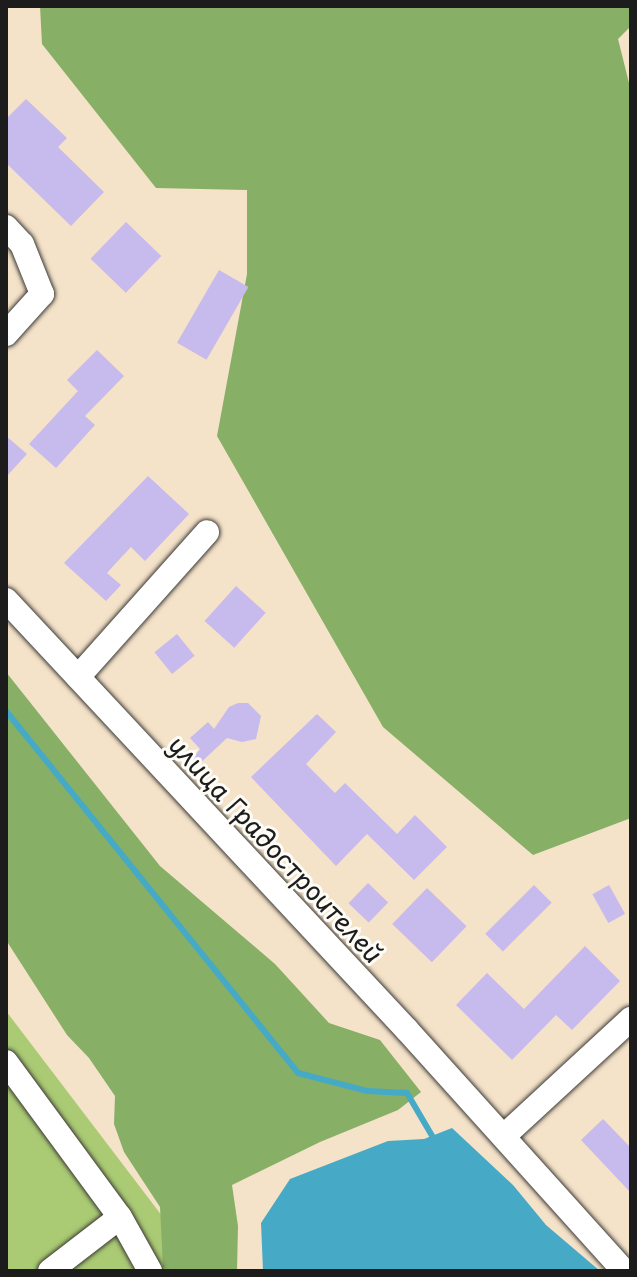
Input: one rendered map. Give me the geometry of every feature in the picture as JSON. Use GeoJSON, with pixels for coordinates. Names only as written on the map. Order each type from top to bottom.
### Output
{"type":"FeatureCollection","features":[{"type":"Feature","properties":{"kind":"street"},"geometry":{"type":"LineString","coordinates":[[6,227],[22,244],[42,294],[6,334]]}},
{"type":"Feature","properties":{"kind":"street"},"geometry":{"type":"LineString","coordinates":[[78,677],[207,532]]}},
{"type":"Feature","properties":{"kind":"street","name":"улица Градостроителей"},"geometry":{"type":"LineString","coordinates":[[6,600],[504,1136],[624,1271]]}},
{"type":"Feature","properties":{"kind":"street"},"geometry":{"type":"LineString","coordinates":[[504,1136],[631,1019]]}},
{"type":"Feature","properties":{"kind":"street"},"geometry":{"type":"LineString","coordinates":[[6,1062],[120,1217],[150,1271]]}},
{"type":"Feature","properties":{"kind":"street"},"geometry":{"type":"LineString","coordinates":[[50,1271],[120,1217]]}},
{"type":"Feature","properties":{"kind":"green space"},"geometry":{"type":"Polygon","coordinates":[[[40,6],[631,6],[631,26],[618,39],[631,91],[631,818],[533,855],[383,727],[217,436],[247,274],[247,190],[156,188],[42,44],[40,6]]]}},
{"type":"Feature","properties":{"kind":"green space"},"geometry":{"type":"Polygon","coordinates":[[[6,672],[160,866],[275,964],[329,1023],[380,1040],[421,1092],[398,1110],[320,1142],[232,1185],[238,1226],[237,1271],[169,1271],[163,1267],[160,1207],[124,1152],[114,1124],[115,1096],[89,1058],[67,1035],[6,940],[6,672]]]}},
{"type":"Feature","properties":{"kind":"green space"},"geometry":{"type":"Polygon","coordinates":[[[6,1011],[204,1271],[6,1271],[6,1011]]]}},
{"type":"Feature","properties":{"kind":"water"},"geometry":{"type":"Polygon","coordinates":[[[452,1128],[513,1185],[546,1225],[600,1271],[263,1271],[261,1223],[290,1179],[388,1141],[424,1139],[452,1128]]]}},
{"type":"Feature","properties":{"kind":"building"},"geometry":{"type":"Polygon","coordinates":[[[26,99],[67,138],[58,147],[104,192],[71,226],[6,163],[6,119],[26,99]]]}},
{"type":"Feature","properties":{"kind":"building"},"geometry":{"type":"Polygon","coordinates":[[[126,222],[161,256],[126,293],[91,259],[126,222]]]}},
{"type":"Feature","properties":{"kind":"building"},"geometry":{"type":"Polygon","coordinates":[[[219,270],[248,287],[206,360],[177,343],[219,270]]]}},
{"type":"Feature","properties":{"kind":"building"},"geometry":{"type":"Polygon","coordinates":[[[97,350],[124,376],[85,416],[95,425],[56,468],[29,444],[78,391],[67,380],[97,350]]]}},
{"type":"Feature","properties":{"kind":"building"},"geometry":{"type":"Polygon","coordinates":[[[6,436],[27,454],[6,477],[6,436]]]}},
{"type":"Feature","properties":{"kind":"building"},"geometry":{"type":"Polygon","coordinates":[[[148,476],[189,514],[145,561],[131,547],[107,573],[121,585],[106,601],[64,563],[148,476]]]}},
{"type":"Feature","properties":{"kind":"building"},"geometry":{"type":"Polygon","coordinates":[[[236,586],[266,613],[234,648],[205,621],[236,586]]]}},
{"type":"Feature","properties":{"kind":"building"},"geometry":{"type":"Polygon","coordinates":[[[177,634],[195,656],[172,674],[154,652],[177,634]]]}},
{"type":"Feature","properties":{"kind":"building"},"geometry":{"type":"Polygon","coordinates":[[[248,703],[261,716],[256,739],[242,742],[227,738],[196,767],[191,762],[200,749],[190,738],[208,722],[214,729],[229,707],[248,703]]]}},
{"type":"Feature","properties":{"kind":"building"},"geometry":{"type":"Polygon","coordinates":[[[317,714],[336,732],[306,764],[335,793],[345,783],[397,834],[415,815],[447,847],[414,880],[367,834],[336,866],[251,777],[317,714]]]}},
{"type":"Feature","properties":{"kind":"building"},"geometry":{"type":"Polygon","coordinates":[[[368,883],[388,902],[369,923],[349,903],[368,883]]]}},
{"type":"Feature","properties":{"kind":"building"},"geometry":{"type":"Polygon","coordinates":[[[534,885],[552,903],[503,951],[485,934],[534,885]]]}},
{"type":"Feature","properties":{"kind":"building"},"geometry":{"type":"Polygon","coordinates":[[[609,885],[625,914],[608,923],[592,894],[609,885]]]}},
{"type":"Feature","properties":{"kind":"building"},"geometry":{"type":"Polygon","coordinates":[[[427,888],[467,926],[432,962],[392,924],[427,888]]]}},
{"type":"Feature","properties":{"kind":"building"},"geometry":{"type":"Polygon","coordinates":[[[585,946],[620,981],[572,1030],[556,1015],[512,1060],[456,1005],[487,973],[524,1009],[585,946]]]}},
{"type":"Feature","properties":{"kind":"building"},"geometry":{"type":"Polygon","coordinates":[[[603,1119],[631,1148],[631,1193],[581,1140],[603,1119]]]}},
{"type":"Feature","properties":{"kind":"waterway"},"geometry":{"type":"LineString","coordinates":[[6,711],[298,1073],[367,1091],[407,1093],[435,1141]]}}]}
